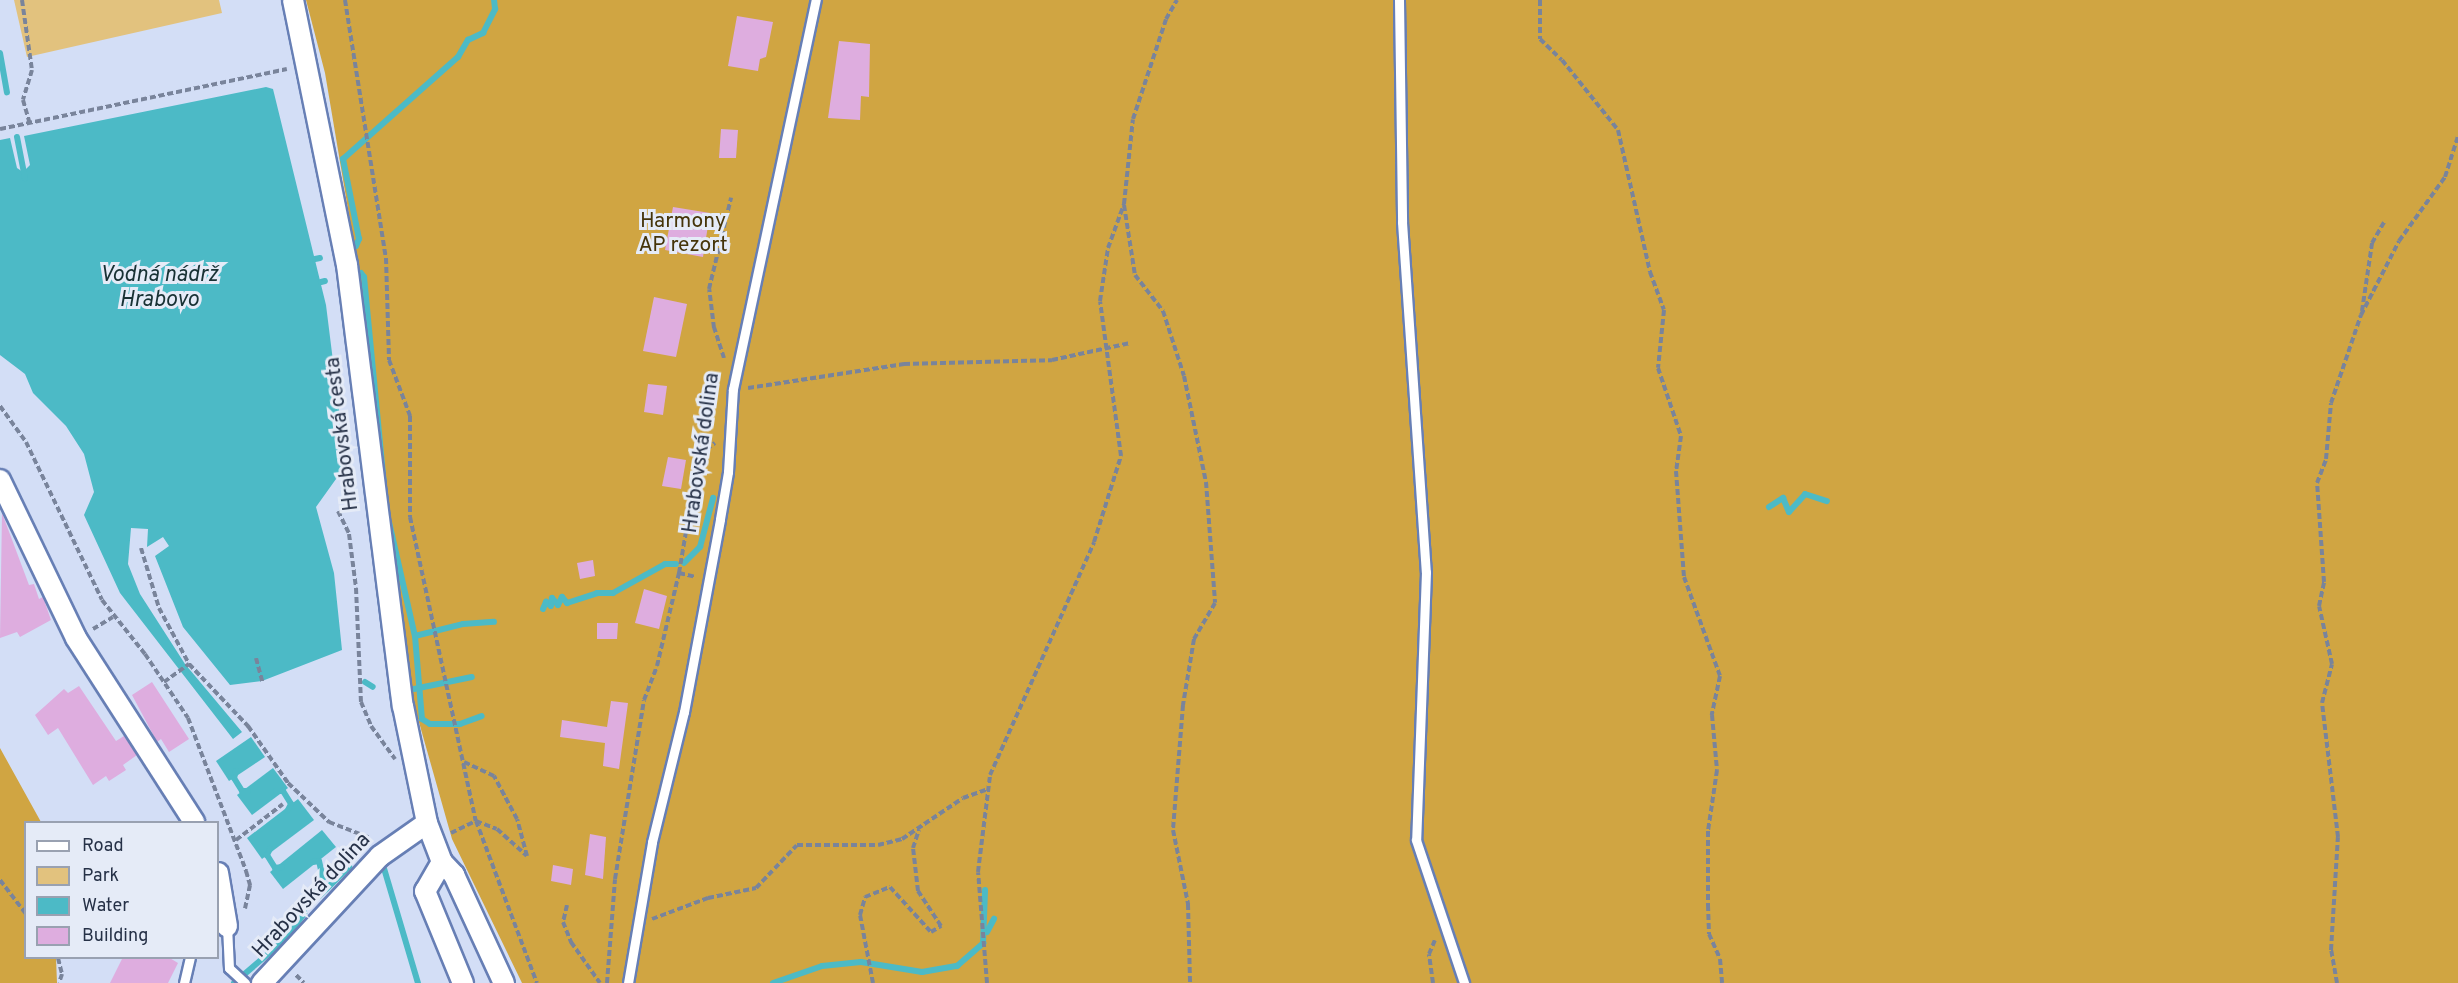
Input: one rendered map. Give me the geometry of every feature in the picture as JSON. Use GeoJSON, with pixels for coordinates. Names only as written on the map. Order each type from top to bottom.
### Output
{"type":"FeatureCollection","features":[{"type":"Feature","properties":{"kind":"street","name":"Hrabovská cesta"},"geometry":{"type":"LineString","coordinates":[[293,0],[347,266],[401,695],[417,775],[431,831],[442,862],[454,875],[504,983]]}},
{"type":"Feature","properties":{"kind":"street"},"geometry":{"type":"LineString","coordinates":[[0,480],[76,638],[193,821]]}},
{"type":"Feature","properties":{"kind":"street","name":"Hrabovská dolina"},"geometry":{"type":"LineString","coordinates":[[262,983],[385,852],[431,831]]}},
{"type":"Feature","properties":{"kind":"street"},"geometry":{"type":"LineString","coordinates":[[442,862],[425,891],[464,983]]}},
{"type":"Feature","properties":{"kind":"street"},"geometry":{"type":"LineString","coordinates":[[219,879],[227,926]]}},
{"type":"Feature","properties":{"kind":"lane","name":"Hrabovská dolina"},"geometry":{"type":"LineString","coordinates":[[628,983],[637,922],[694,663],[706,579],[728,472],[728,432],[734,386],[816,0]]}},
{"type":"Feature","properties":{"kind":"lane"},"geometry":{"type":"LineString","coordinates":[[1399,0],[1402,222],[1426,572],[1416,840],[1464,983]]}},
{"type":"Feature","properties":{"kind":"lane"},"geometry":{"type":"LineString","coordinates":[[227,926],[229,968],[245,983]]}},
{"type":"Feature","properties":{"kind":"lane"},"geometry":{"type":"LineString","coordinates":[[184,983],[190,959]]}},
{"type":"Feature","properties":{"kind":"path"},"geometry":{"type":"LineString","coordinates":[[22,0],[32,70],[23,100],[30,124]]}},
{"type":"Feature","properties":{"kind":"path"},"geometry":{"type":"LineString","coordinates":[[345,0],[386,258],[389,360],[410,416],[410,517],[477,821],[537,983]]}},
{"type":"Feature","properties":{"kind":"path"},"geometry":{"type":"LineString","coordinates":[[1177,0],[1166,19],[1132,119],[1124,204],[1135,275],[1163,311],[1184,376],[1206,482],[1215,603],[1194,639],[1183,705],[1173,830],[1188,904],[1190,983]]}},
{"type":"Feature","properties":{"kind":"path"},"geometry":{"type":"LineString","coordinates":[[1540,0],[1540,39],[1562,60],[1618,130],[1650,272],[1664,310],[1658,368],[1681,436],[1676,471],[1684,577],[1720,676],[1712,715],[1717,770],[1708,831],[1708,894],[1709,934],[1720,959],[1722,983]]}},
{"type":"Feature","properties":{"kind":"path"},"geometry":{"type":"LineString","coordinates":[[0,129],[307,65]]}},
{"type":"Feature","properties":{"kind":"path"},"geometry":{"type":"LineString","coordinates":[[2337,983],[2331,950],[2338,837],[2322,703],[2332,664],[2319,606],[2324,582],[2317,483],[2326,459],[2331,403],[2361,315],[2399,241],[2445,177],[2458,136]]}},
{"type":"Feature","properties":{"kind":"path"},"geometry":{"type":"LineString","coordinates":[[731,198],[709,289],[714,328],[734,386],[771,387],[867,367],[946,361],[1052,360],[1130,343]]}},
{"type":"Feature","properties":{"kind":"path"},"geometry":{"type":"LineString","coordinates":[[987,983],[978,872],[990,774],[1094,542],[1121,456],[1100,301],[1108,248],[1124,204]]}},
{"type":"Feature","properties":{"kind":"path"},"geometry":{"type":"LineString","coordinates":[[2361,315],[2372,243],[2384,222]]}},
{"type":"Feature","properties":{"kind":"path"},"geometry":{"type":"LineString","coordinates":[[0,406],[26,442],[102,600],[164,682],[188,718],[236,841],[250,885],[249,900],[241,916],[227,926]]}},
{"type":"Feature","properties":{"kind":"path"},"geometry":{"type":"LineString","coordinates":[[607,983],[615,879],[644,700],[657,666],[679,573],[699,455],[728,432]]}},
{"type":"Feature","properties":{"kind":"path"},"geometry":{"type":"LineString","coordinates":[[338,511],[349,534],[356,588],[362,702],[390,756],[417,775]]}},
{"type":"Feature","properties":{"kind":"path"},"geometry":{"type":"LineString","coordinates":[[141,548],[159,608],[189,664],[248,726],[288,783],[302,797],[329,822],[385,852]]}},
{"type":"Feature","properties":{"kind":"path"},"geometry":{"type":"LineString","coordinates":[[256,658],[262,681]]}},
{"type":"Feature","properties":{"kind":"path"},"geometry":{"type":"LineString","coordinates":[[164,682],[189,664]]}},
{"type":"Feature","properties":{"kind":"path"},"geometry":{"type":"LineString","coordinates":[[431,831],[477,821],[497,828],[527,856],[517,819],[494,776],[464,762]]}},
{"type":"Feature","properties":{"kind":"path"},"geometry":{"type":"LineString","coordinates":[[637,922],[708,898],[756,888],[797,845],[878,845],[902,839],[919,830],[963,798],[988,789]]}},
{"type":"Feature","properties":{"kind":"path"},"geometry":{"type":"LineString","coordinates":[[295,797],[302,797]]}},
{"type":"Feature","properties":{"kind":"path"},"geometry":{"type":"LineString","coordinates":[[236,841],[244,830],[284,804]]}},
{"type":"Feature","properties":{"kind":"path"},"geometry":{"type":"LineString","coordinates":[[873,983],[860,915],[865,897],[890,887],[931,933],[941,926],[918,891],[913,849],[919,830]]}},
{"type":"Feature","properties":{"kind":"path"},"geometry":{"type":"LineString","coordinates":[[0,880],[24,911]]}},
{"type":"Feature","properties":{"kind":"path"},"geometry":{"type":"LineString","coordinates":[[567,905],[563,922],[571,942],[600,983]]}},
{"type":"Feature","properties":{"kind":"path"},"geometry":{"type":"LineString","coordinates":[[1433,983],[1429,954],[1444,921]]}},
{"type":"Feature","properties":{"kind":"path"},"geometry":{"type":"LineString","coordinates":[[58,959],[62,974],[59,983]]}},
{"type":"Feature","properties":{"kind":"green space"},"geometry":{"type":"Polygon","coordinates":[[[14,0],[219,0],[222,13],[27,57],[14,0]]]}},
{"type":"Feature","properties":{"kind":"green space","name":"Harmony AP rezort"},"geometry":{"type":"Polygon","coordinates":[[[306,0],[2458,0],[2458,983],[522,983],[452,839],[413,701],[375,437],[362,292],[325,73],[306,0]]]}},
{"type":"Feature","properties":{"kind":"green space"},"geometry":{"type":"Polygon","coordinates":[[[0,748],[40,821],[24,821],[24,959],[56,959],[57,983],[0,983],[0,748]]]}},
{"type":"Feature","properties":{"kind":"water","name":"Vodná nádrž Hrabovo"},"geometry":{"type":"Polygon","coordinates":[[[266,87],[273,89],[326,305],[346,465],[316,507],[334,573],[342,650],[262,681],[230,685],[183,627],[155,556],[169,546],[163,537],[147,547],[148,529],[131,528],[128,564],[140,594],[185,664],[242,732],[233,739],[120,593],[84,515],[94,492],[84,454],[66,426],[33,393],[25,374],[0,355],[0,140],[10,138],[17,168],[23,172],[30,165],[24,136],[266,87]]]}},
{"type":"Feature","properties":{"kind":"water"},"geometry":{"type":"Polygon","coordinates":[[[251,737],[265,757],[229,781],[216,761],[251,737]]]}},
{"type":"Feature","properties":{"kind":"water"},"geometry":{"type":"Polygon","coordinates":[[[273,768],[288,788],[252,815],[237,795],[273,768]]]}},
{"type":"Feature","properties":{"kind":"water"},"geometry":{"type":"Polygon","coordinates":[[[298,799],[314,820],[262,859],[247,838],[298,799]]]}},
{"type":"Feature","properties":{"kind":"water"},"geometry":{"type":"Polygon","coordinates":[[[322,830],[336,847],[283,889],[270,872],[322,830]]]}},
{"type":"Feature","properties":{"kind":"building"},"geometry":{"type":"Polygon","coordinates":[[[737,16],[773,22],[766,57],[760,59],[758,71],[728,66],[737,16]]]}},
{"type":"Feature","properties":{"kind":"building"},"geometry":{"type":"Polygon","coordinates":[[[839,41],[870,44],[869,97],[861,96],[860,120],[828,118],[839,41]]]}},
{"type":"Feature","properties":{"kind":"building"},"geometry":{"type":"Polygon","coordinates":[[[721,129],[738,130],[736,158],[719,158],[721,129]]]}},
{"type":"Feature","properties":{"kind":"building"},"geometry":{"type":"Polygon","coordinates":[[[673,207],[710,213],[703,257],[665,250],[673,207]]]}},
{"type":"Feature","properties":{"kind":"building"},"geometry":{"type":"Polygon","coordinates":[[[654,297],[687,304],[676,357],[643,351],[654,297]]]}},
{"type":"Feature","properties":{"kind":"building"},"geometry":{"type":"Polygon","coordinates":[[[648,384],[667,386],[663,415],[644,412],[648,384]]]}},
{"type":"Feature","properties":{"kind":"building"},"geometry":{"type":"Polygon","coordinates":[[[668,457],[686,460],[681,489],[662,486],[668,457]]]}},
{"type":"Feature","properties":{"kind":"building"},"geometry":{"type":"Polygon","coordinates":[[[2,513],[29,585],[34,584],[39,599],[43,597],[51,620],[20,637],[17,632],[0,638],[2,513]]]}},
{"type":"Feature","properties":{"kind":"building"},"geometry":{"type":"Polygon","coordinates":[[[593,560],[595,576],[580,579],[577,563],[593,560]]]}},
{"type":"Feature","properties":{"kind":"building"},"geometry":{"type":"Polygon","coordinates":[[[644,589],[667,596],[659,629],[635,623],[644,589]]]}},
{"type":"Feature","properties":{"kind":"building"},"geometry":{"type":"Polygon","coordinates":[[[597,623],[618,623],[617,639],[597,639],[597,623]]]}},
{"type":"Feature","properties":{"kind":"building"},"geometry":{"type":"Polygon","coordinates":[[[152,682],[189,739],[169,752],[161,739],[157,742],[132,695],[152,682]]]}},
{"type":"Feature","properties":{"kind":"building"},"geometry":{"type":"Polygon","coordinates":[[[79,686],[116,741],[124,736],[137,755],[123,765],[126,770],[109,781],[106,776],[93,785],[58,728],[48,735],[35,715],[64,689],[68,693],[79,686]]]}},
{"type":"Feature","properties":{"kind":"building"},"geometry":{"type":"Polygon","coordinates":[[[611,701],[628,703],[619,769],[603,766],[605,743],[560,737],[562,720],[607,727],[611,701]]]}},
{"type":"Feature","properties":{"kind":"building"},"geometry":{"type":"Polygon","coordinates":[[[590,834],[606,837],[603,879],[585,875],[590,834]]]}},
{"type":"Feature","properties":{"kind":"building"},"geometry":{"type":"Polygon","coordinates":[[[553,865],[573,869],[571,885],[551,881],[553,865]]]}},
{"type":"Feature","properties":{"kind":"building"},"geometry":{"type":"Polygon","coordinates":[[[122,959],[171,959],[178,963],[168,983],[110,983],[122,959]]]}},
{"type":"Feature","properties":{"kind":"waterway"},"geometry":{"type":"LineString","coordinates":[[356,246],[359,239],[343,159],[458,57],[468,40],[483,33],[495,9],[494,0]]}},
{"type":"Feature","properties":{"kind":"waterway"},"geometry":{"type":"LineString","coordinates":[[0,53],[7,92]]}},
{"type":"Feature","properties":{"kind":"waterway"},"geometry":{"type":"LineString","coordinates":[[17,137],[25,178]]}},
{"type":"Feature","properties":{"kind":"waterway"},"geometry":{"type":"LineString","coordinates":[[315,259],[320,258]]}},
{"type":"Feature","properties":{"kind":"waterway"},"geometry":{"type":"LineString","coordinates":[[361,273],[364,277],[384,485]]}},
{"type":"Feature","properties":{"kind":"waterway"},"geometry":{"type":"LineString","coordinates":[[321,282],[325,281]]}},
{"type":"Feature","properties":{"kind":"waterway"},"geometry":{"type":"LineString","coordinates":[[1769,507],[1783,498],[1789,512],[1805,494],[1827,501]]}},
{"type":"Feature","properties":{"kind":"waterway"},"geometry":{"type":"LineString","coordinates":[[684,563],[700,547],[713,498]]}},
{"type":"Feature","properties":{"kind":"waterway"},"geometry":{"type":"LineString","coordinates":[[389,522],[415,636],[422,719],[430,724],[460,724],[482,716]]}},
{"type":"Feature","properties":{"kind":"waterway"},"geometry":{"type":"LineString","coordinates":[[543,609],[546,602],[551,606],[552,598],[558,605],[562,597],[567,603],[597,593],[613,593],[665,564],[676,564]]}},
{"type":"Feature","properties":{"kind":"waterway"},"geometry":{"type":"LineString","coordinates":[[415,636],[463,624],[494,622]]}},
{"type":"Feature","properties":{"kind":"waterway"},"geometry":{"type":"LineString","coordinates":[[414,689],[472,677]]}},
{"type":"Feature","properties":{"kind":"waterway"},"geometry":{"type":"LineString","coordinates":[[365,682],[373,687]]}},
{"type":"Feature","properties":{"kind":"waterway"},"geometry":{"type":"LineString","coordinates":[[236,771],[234,778],[242,791],[248,791]]}},
{"type":"Feature","properties":{"kind":"waterway"},"geometry":{"type":"LineString","coordinates":[[276,791],[283,791],[291,804],[288,810]]}},
{"type":"Feature","properties":{"kind":"waterway"},"geometry":{"type":"LineString","coordinates":[[270,849],[267,855],[275,868],[282,867]]}},
{"type":"Feature","properties":{"kind":"waterway"},"geometry":{"type":"LineString","coordinates":[[313,862],[319,861],[323,878],[304,899],[319,896],[349,867]]}},
{"type":"Feature","properties":{"kind":"waterway"},"geometry":{"type":"LineString","coordinates":[[383,865],[418,983]]}},
{"type":"Feature","properties":{"kind":"waterway"},"geometry":{"type":"LineString","coordinates":[[773,983],[822,966],[861,962],[922,972],[957,966],[983,943],[985,890]]}},
{"type":"Feature","properties":{"kind":"waterway"},"geometry":{"type":"LineString","coordinates":[[234,983],[282,942],[304,914],[304,899]]}},
{"type":"Feature","properties":{"kind":"waterway"},"geometry":{"type":"LineString","coordinates":[[987,932],[994,919]]}}]}
